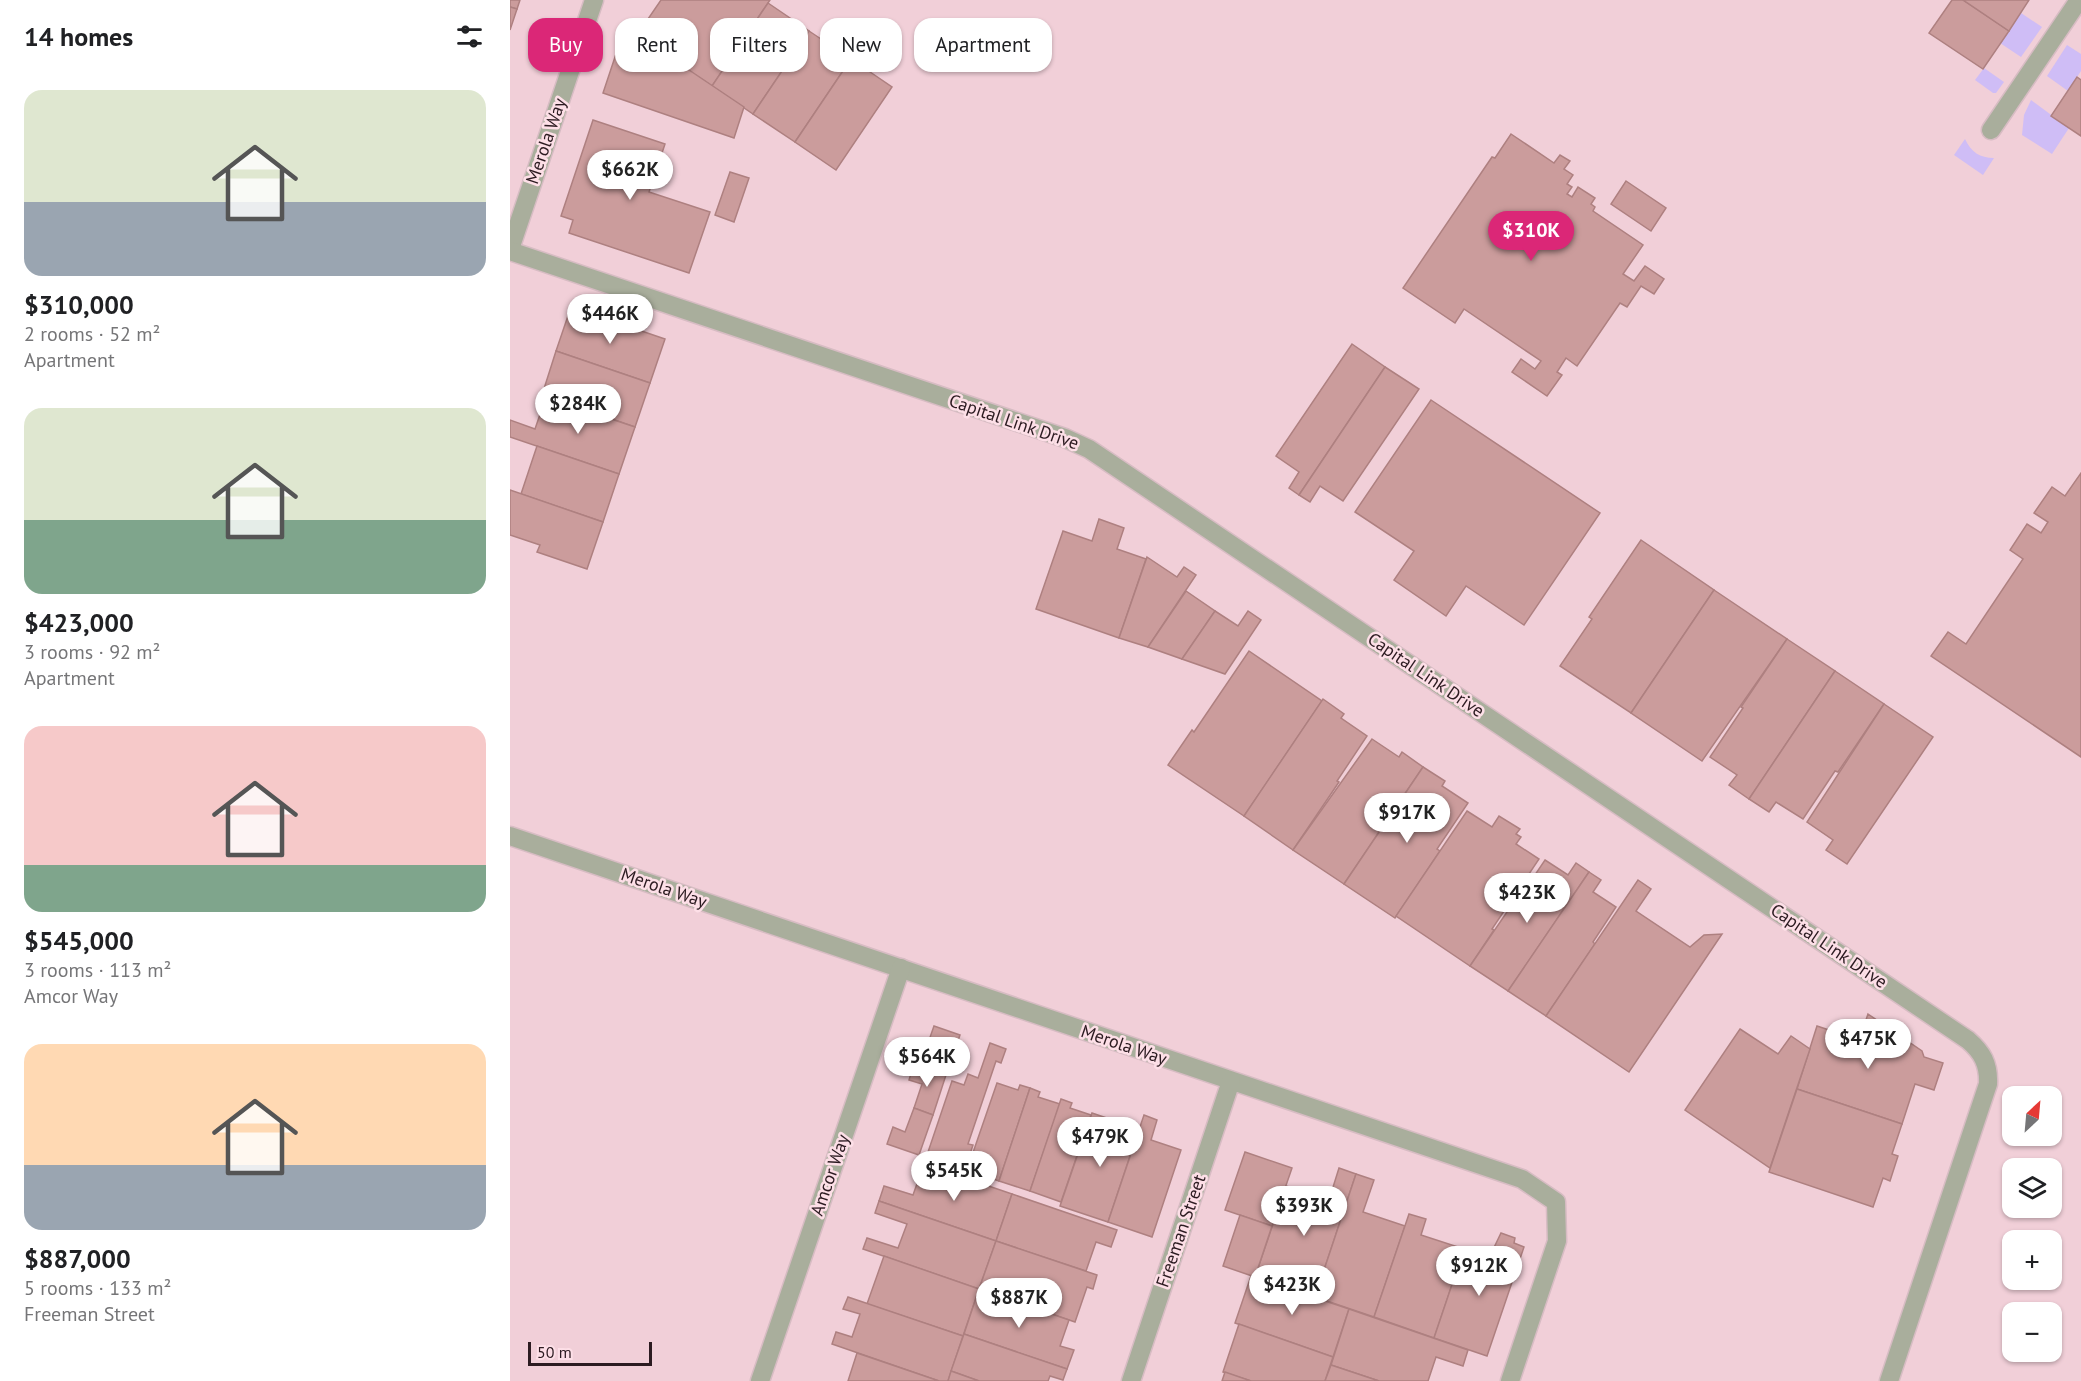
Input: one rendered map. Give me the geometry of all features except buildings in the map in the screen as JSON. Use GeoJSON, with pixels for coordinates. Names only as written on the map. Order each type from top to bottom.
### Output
{"type":"FeatureCollection","features":[{"type":"Feature","properties":{"kind":"street","name":"Merola Way"},"geometry":{"type":"LineString","coordinates":[[510,250],[594,0]]}},
{"type":"Feature","properties":{"kind":"street"},"geometry":{"type":"LineString","coordinates":[[1991,130],[2079,0]]}},
{"type":"Feature","properties":{"kind":"street","name":"Capital Link Drive"},"geometry":{"type":"LineString","coordinates":[[510,250],[1065,438],[1089,449],[1968,1040],[1985,1059],[1989,1072],[1988,1084],[1888,1381]]}},
{"type":"Feature","properties":{"kind":"street","name":"Merola Way"},"geometry":{"type":"LineString","coordinates":[[510,836],[1522,1179],[1556,1202],[1557,1241],[1510,1381]]}},
{"type":"Feature","properties":{"kind":"street","name":"Amcor Way"},"geometry":{"type":"LineString","coordinates":[[760,1381],[901,968]]}},
{"type":"Feature","properties":{"kind":"street","name":"Freeman Street"},"geometry":{"type":"LineString","coordinates":[[1131,1381],[1232,1081]]}},
{"type":"Feature","properties":{"kind":"shaded area"},"geometry":{"type":"Polygon","coordinates":[[[510,0],[2081,0],[2081,1381],[510,1381],[510,0]]]}},
{"type":"Feature","properties":{"kind":"shaded area"},"geometry":{"type":"Polygon","coordinates":[[[2021,13],[2042,27],[2021,57],[2000,43],[2021,13]]]}},
{"type":"Feature","properties":{"kind":"shaded area"},"geometry":{"type":"Polygon","coordinates":[[[2067,45],[2081,54],[2081,71],[2068,91],[2047,76],[2067,45]]]}},
{"type":"Feature","properties":{"kind":"shaded area"},"geometry":{"type":"Polygon","coordinates":[[[1984,68],[2004,82],[1996,93],[1975,80],[1984,68]]]}},
{"type":"Feature","properties":{"kind":"shaded area"},"geometry":{"type":"Polygon","coordinates":[[[2031,100],[2069,128],[2052,154],[2022,135],[2024,115],[2031,100]]]}},
{"type":"Feature","properties":{"kind":"shaded area"},"geometry":{"type":"Polygon","coordinates":[[[1965,139],[1976,153],[1994,158],[1983,175],[1954,155],[1965,139]]]}}]}
